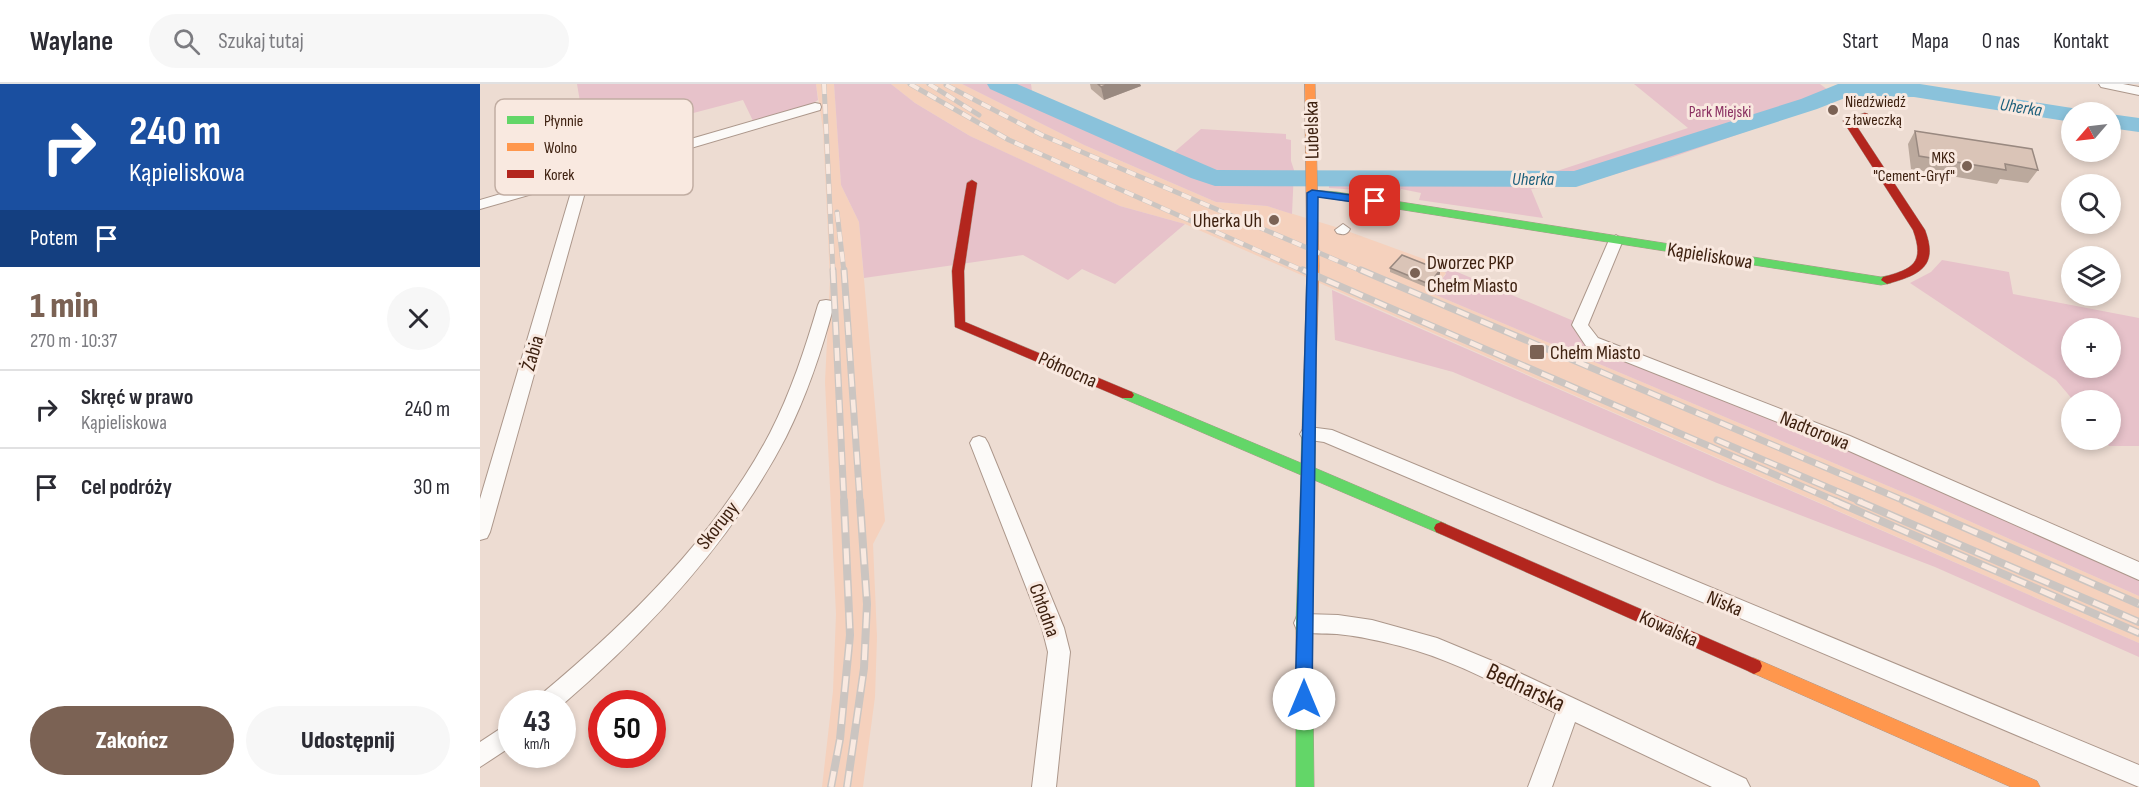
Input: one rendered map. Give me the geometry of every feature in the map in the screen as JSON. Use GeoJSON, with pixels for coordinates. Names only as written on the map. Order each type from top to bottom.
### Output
{"type":"FeatureCollection","features":[{"type":"Feature","properties":{"kind":"street","name":"Lubelska"},"geometry":{"type":"LineString","coordinates":[[1305,787],[1304,623],[1312,190],[1310,84]]}},
{"type":"Feature","properties":{"kind":"street"},"geometry":{"type":"LineString","coordinates":[[2105,84],[2139,91]]}},
{"type":"Feature","properties":{"kind":"street"},"geometry":{"type":"LineString","coordinates":[[693,143],[815,107]]}},
{"type":"Feature","properties":{"kind":"street","name":"Kąpieliskowa"},"geometry":{"type":"LineString","coordinates":[[1312,190],[1856,279],[1881,281],[1899,277],[1916,269],[1925,259],[1926,248],[1919,230],[1848,121],[1865,116]]}},
{"type":"Feature","properties":{"kind":"street","name":"Północna"},"geometry":{"type":"LineString","coordinates":[[972,183],[960,272],[957,305],[959,324],[1280,461],[1308,470]]}},
{"type":"Feature","properties":{"kind":"street"},"geometry":{"type":"LineString","coordinates":[[480,205],[515,195]]}},
{"type":"Feature","properties":{"kind":"street","name":"Żabia"},"geometry":{"type":"LineString","coordinates":[[480,532],[578,195]]}},
{"type":"Feature","properties":{"kind":"street","name":"Nadtorowa"},"geometry":{"type":"LineString","coordinates":[[1616,240],[1580,325],[1592,342],[1844,441],[2139,571]]}},
{"type":"Feature","properties":{"kind":"street","name":"Skorupy"},"geometry":{"type":"LineString","coordinates":[[562,690],[633,626],[722,521],[755,476],[796,396],[817,340],[826,305]]}},
{"type":"Feature","properties":{"kind":"street","name":"Niska"},"geometry":{"type":"LineString","coordinates":[[1309,434],[1326,435],[2139,777]]}},
{"type":"Feature","properties":{"kind":"street","name":"Chłodna"},"geometry":{"type":"LineString","coordinates":[[979,443],[1053,628],[1059,652],[1044,787]]}},
{"type":"Feature","properties":{"kind":"street","name":"Kowalska"},"geometry":{"type":"LineString","coordinates":[[1308,470],[2031,787]]}},
{"type":"Feature","properties":{"kind":"street","name":"Bednarska"},"geometry":{"type":"LineString","coordinates":[[1304,623],[1330,622],[1399,635],[1462,657],[1738,787]]}},
{"type":"Feature","properties":{"kind":"street"},"geometry":{"type":"LineString","coordinates":[[1540,787],[1569,707]]}},
{"type":"Feature","properties":{"kind":"street"},"geometry":{"type":"LineString","coordinates":[[480,756],[498,742]]}},
{"type":"Feature","properties":{"kind":"shaded area"},"geometry":{"type":"Polygon","coordinates":[[[816,84],[834,84],[841,185],[859,222],[885,521],[873,544],[877,637],[875,697],[863,787],[822,787],[833,691],[836,614],[825,382],[830,279],[823,129],[816,84]]]}},
{"type":"Feature","properties":{"kind":"shaded area"},"geometry":{"type":"Polygon","coordinates":[[[891,84],[962,84],[1084,145],[1216,202],[1267,206],[1339,228],[1443,266],[1446,273],[1431,293],[1926,502],[2139,596],[2139,643],[1185,224],[1120,206],[970,136],[915,103],[891,84]]]}},
{"type":"Feature","properties":{"kind":"green space"},"geometry":{"type":"Polygon","coordinates":[[[577,84],[816,84],[818,100],[807,107],[754,123],[743,100],[693,113],[693,99],[580,99],[577,84]]]}},
{"type":"Feature","properties":{"kind":"green space"},"geometry":{"type":"Polygon","coordinates":[[[834,84],[891,84],[915,103],[970,136],[1120,206],[1185,224],[1115,284],[1082,269],[1068,280],[1023,255],[864,278],[859,222],[841,185],[834,84]]]}},
{"type":"Feature","properties":{"kind":"green space"},"geometry":{"type":"Polygon","coordinates":[[[962,84],[1031,84],[1032,91],[1172,154],[1201,129],[1286,134],[1286,139],[1291,140],[1291,161],[1294,170],[1292,214],[1267,206],[1216,202],[1084,145],[962,84]]]}},
{"type":"Feature","properties":{"kind":"green space","name":"Park Miejski"},"geometry":{"type":"Polygon","coordinates":[[[1634,84],[1820,84],[1840,99],[1673,157],[1585,183],[1531,189],[1543,218],[1419,200],[1421,193],[1401,189],[1398,196],[1374,191],[1329,188],[1329,175],[1526,174],[1526,172],[1557,171],[1688,128],[1634,84]]]}},
{"type":"Feature","properties":{"kind":"green space"},"geometry":{"type":"Polygon","coordinates":[[[1942,260],[2009,272],[2013,294],[2061,303],[2061,306],[2076,306],[2139,318],[2139,446],[2121,446],[2121,390],[2064,390],[2056,380],[1910,283],[1931,272],[1942,260]]]}},
{"type":"Feature","properties":{"kind":"green space"},"geometry":{"type":"Polygon","coordinates":[[[1443,266],[1576,322],[1592,342],[1844,443],[2139,574],[2139,596],[1926,502],[1431,293],[1446,274],[1443,266]]]}},
{"type":"Feature","properties":{"kind":"green space"},"geometry":{"type":"Polygon","coordinates":[[[1332,290],[2139,643],[2139,657],[1935,567],[1717,483],[1453,372],[1335,340],[1332,290]]]}},
{"type":"Feature","properties":{"kind":"building"},"geometry":{"type":"Polygon","coordinates":[[[1915,131],[2032,149],[2038,170],[2005,164],[2006,170],[1919,156],[1915,131]]]}},
{"type":"Feature","properties":{"kind":"building","name":"Dworzec PKP Chełm Miasto"},"geometry":{"type":"Polygon","coordinates":[[[1402,255],[1440,270],[1429,284],[1390,268],[1402,255]]]}},
{"type":"Feature","properties":{"kind":"waterway","name":"Uherka"},"geometry":{"type":"LineString","coordinates":[[998,84],[1215,178],[1576,179],[1809,104],[1846,89],[1914,90],[2061,113]]}},
{"type":"Feature","properties":{"kind":"waterway","name":"Uherka"},"geometry":{"type":"LineString","coordinates":[[2121,123],[2139,125]]}},
{"type":"Feature","properties":{"kind":"railway"},"geometry":{"type":"LineString","coordinates":[[824,84],[833,272]]}},
{"type":"Feature","properties":{"kind":"railway"},"geometry":{"type":"LineString","coordinates":[[910,84],[1009,140],[1306,272]]}},
{"type":"Feature","properties":{"kind":"railway"},"geometry":{"type":"LineString","coordinates":[[929,84],[979,115]]}},
{"type":"Feature","properties":{"kind":"railway"},"geometry":{"type":"LineString","coordinates":[[946,85],[1042,135],[1364,272]]}},
{"type":"Feature","properties":{"kind":"railway"},"geometry":{"type":"LineString","coordinates":[[837,212],[844,272]]}},
{"type":"Feature","properties":{"kind":"railway"},"geometry":{"type":"LineString","coordinates":[[833,270],[844,502]]}},
{"type":"Feature","properties":{"kind":"railway"},"geometry":{"type":"LineString","coordinates":[[844,270],[860,502]]}},
{"type":"Feature","properties":{"kind":"railway"},"geometry":{"type":"LineString","coordinates":[[1303,270],[1838,502]]}},
{"type":"Feature","properties":{"kind":"railway"},"geometry":{"type":"LineString","coordinates":[[1361,270],[1907,502]]}},
{"type":"Feature","properties":{"kind":"railway"},"geometry":{"type":"LineString","coordinates":[[1717,440],[1862,502]]}},
{"type":"Feature","properties":{"kind":"railway"},"geometry":{"type":"LineString","coordinates":[[831,787],[840,739],[850,635],[844,501]]}},
{"type":"Feature","properties":{"kind":"railway"},"geometry":{"type":"LineString","coordinates":[[847,787],[864,668],[867,604],[860,501]]}},
{"type":"Feature","properties":{"kind":"railway"},"geometry":{"type":"LineString","coordinates":[[1835,501],[2139,633]]}},
{"type":"Feature","properties":{"kind":"railway"},"geometry":{"type":"LineString","coordinates":[[1858,501],[2139,622]]}},
{"type":"Feature","properties":{"kind":"railway"},"geometry":{"type":"LineString","coordinates":[[1904,501],[2139,604]]}},
{"type":"Feature","properties":{"kind":"traffic: fast"},"geometry":{"type":"LineString","coordinates":[[1312,193],[1337,195],[1881,281],[1887,280]]}},
{"type":"Feature","properties":{"kind":"traffic: fast"},"geometry":{"type":"LineString","coordinates":[[1305,787],[1304,623],[1310,370]]}},
{"type":"Feature","properties":{"kind":"traffic: fast"},"geometry":{"type":"LineString","coordinates":[[1127,395],[1441,528]]}},
{"type":"Feature","properties":{"kind":"traffic: slow"},"geometry":{"type":"LineString","coordinates":[[1310,84],[1313,266],[1310,370]]}},
{"type":"Feature","properties":{"kind":"traffic: slow"},"geometry":{"type":"LineString","coordinates":[[1754,666],[2031,787]]}},
{"type":"Feature","properties":{"kind":"traffic: jam"},"geometry":{"type":"LineString","coordinates":[[1865,116],[1848,121],[1919,230],[1925,251],[1924,258],[1915,269],[1887,280]]}},
{"type":"Feature","properties":{"kind":"traffic: jam"},"geometry":{"type":"LineString","coordinates":[[972,183],[958,271],[959,324],[1127,395]]}},
{"type":"Feature","properties":{"kind":"traffic: jam"},"geometry":{"type":"LineString","coordinates":[[1441,528],[1754,666]]}},
{"type":"Feature","properties":{"kind":"place","name":"Niedźwiedź z ławeczką"},"geometry":{"type":"Point","coordinates":[1833,110]}},
{"type":"Feature","properties":{"kind":"place","name":"MKS \"Cement-Gryf\""},"geometry":{"type":"Point","coordinates":[1967,166]}},
{"type":"Feature","properties":{"kind":"place","name":"Uherka Uh"},"geometry":{"type":"Point","coordinates":[1274,220]}},
{"type":"Feature","properties":{"kind":"place","name":"Dworzec PKP Chełm Miasto"},"geometry":{"type":"Point","coordinates":[1415,273]}},
{"type":"Feature","properties":{"kind":"place","name":"Chełm Miasto"},"geometry":{"type":"Point","coordinates":[1537,352]}},
{"type":"Feature","properties":{"kind":"route"},"geometry":{"type":"LineString","coordinates":[[1304,699],[1313,275],[1312,193],[1375,201]]}}]}
